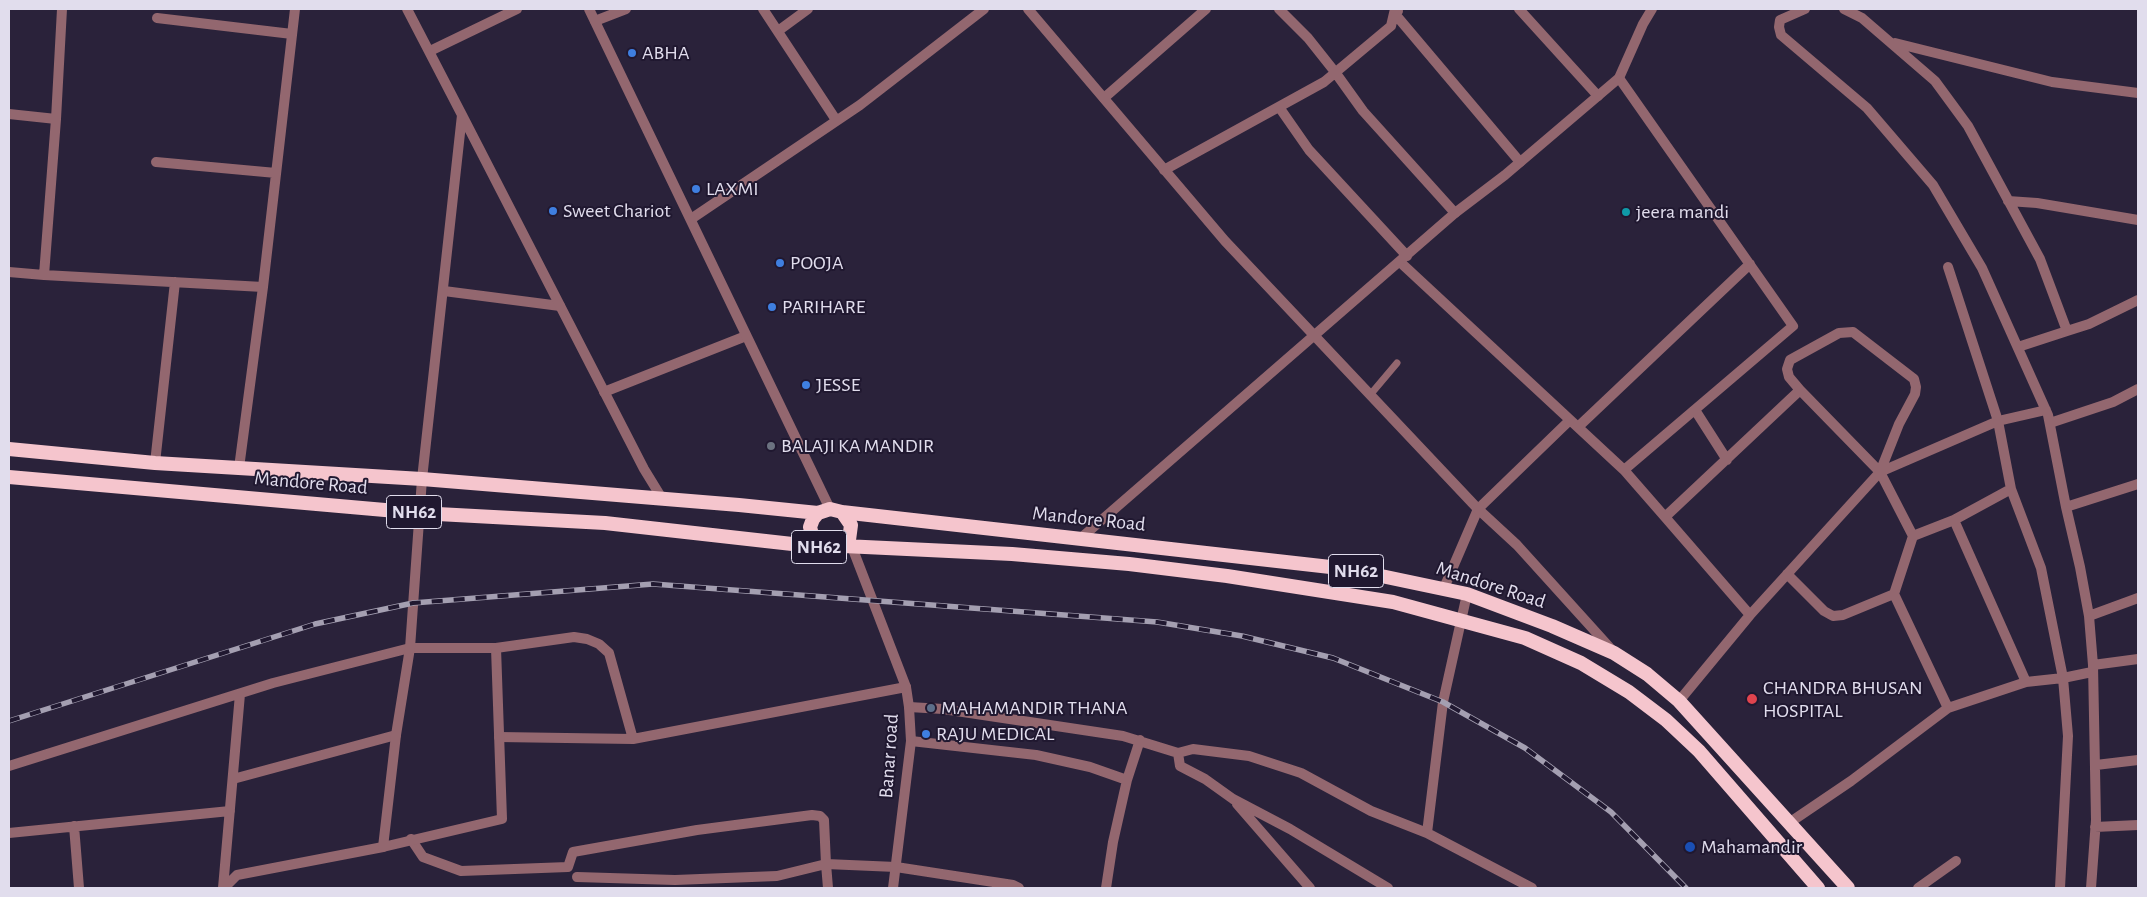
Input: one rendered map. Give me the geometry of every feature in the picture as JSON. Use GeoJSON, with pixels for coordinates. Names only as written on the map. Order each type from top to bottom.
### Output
{"type":"FeatureCollection","features":[{"type":"Feature","properties":{"kind":"highway","name":"Mandore Road"},"geometry":{"type":"LineString","coordinates":[[9,449],[155,463],[422,479],[663,500],[830,512],[1081,538],[1348,569],[1444,588],[1467,594],[1552,626],[1614,653],[1647,674],[1679,700],[1848,888]]}},
{"type":"Feature","properties":{"kind":"highway","name":"Mandore Road"},"geometry":{"type":"LineString","coordinates":[[9,477],[419,513],[605,523],[819,547],[831,551],[848,546],[1012,554],[1139,565],[1227,576],[1384,600],[1524,638],[1581,663],[1629,692],[1666,720],[1699,751],[1818,888]]}},
{"type":"Feature","properties":{"kind":"highway","name":"NH62"},"geometry":{"type":"LineString","coordinates":[[819,547],[810,534],[812,519],[830,512],[851,525],[848,546]]}},
{"type":"Feature","properties":{"kind":"street"},"geometry":{"type":"LineString","coordinates":[[44,275],[62,9]]}},
{"type":"Feature","properties":{"kind":"street"},"geometry":{"type":"LineString","coordinates":[[239,468],[263,287],[295,9]]}},
{"type":"Feature","properties":{"kind":"street"},"geometry":{"type":"LineString","coordinates":[[407,9],[644,469],[663,500]]}},
{"type":"Feature","properties":{"kind":"street"},"geometry":{"type":"LineString","coordinates":[[430,51],[518,9]]}},
{"type":"Feature","properties":{"kind":"street"},"geometry":{"type":"LineString","coordinates":[[589,9],[691,218],[830,512]]}},
{"type":"Feature","properties":{"kind":"street"},"geometry":{"type":"LineString","coordinates":[[595,21],[626,9]]}},
{"type":"Feature","properties":{"kind":"street"},"geometry":{"type":"LineString","coordinates":[[763,9],[836,120]]}},
{"type":"Feature","properties":{"kind":"street"},"geometry":{"type":"LineString","coordinates":[[778,31],[808,9]]}},
{"type":"Feature","properties":{"kind":"street"},"geometry":{"type":"LineString","coordinates":[[691,218],[860,105],[984,9]]}},
{"type":"Feature","properties":{"kind":"street"},"geometry":{"type":"LineString","coordinates":[[1028,9],[1225,241],[1478,509],[1517,545],[1614,653]]}},
{"type":"Feature","properties":{"kind":"street"},"geometry":{"type":"LineString","coordinates":[[1104,98],[1206,9]]}},
{"type":"Feature","properties":{"kind":"street"},"geometry":{"type":"LineString","coordinates":[[1279,9],[1308,38],[1363,111],[1455,213]]}},
{"type":"Feature","properties":{"kind":"street"},"geometry":{"type":"LineString","coordinates":[[1519,9],[1598,96]]}},
{"type":"Feature","properties":{"kind":"street"},"geometry":{"type":"LineString","coordinates":[[1081,538],[1455,213],[1520,162],[1619,78],[1643,24],[1652,9]]}},
{"type":"Feature","properties":{"kind":"street"},"geometry":{"type":"LineString","coordinates":[[1805,9],[1780,20],[1780,35],[1867,108],[1933,185],[1982,268],[2046,410],[2089,616],[2093,668],[2096,765],[2095,827],[2091,888]]}},
{"type":"Feature","properties":{"kind":"street"},"geometry":{"type":"LineString","coordinates":[[1844,9],[1862,18],[1935,81],[1968,126],[2040,259],[2067,331]]}},
{"type":"Feature","properties":{"kind":"street"},"geometry":{"type":"LineString","coordinates":[[1164,170],[1324,82],[1391,26],[1397,11],[1520,162]]}},
{"type":"Feature","properties":{"kind":"street"},"geometry":{"type":"LineString","coordinates":[[157,18],[292,34]]}},
{"type":"Feature","properties":{"kind":"street"},"geometry":{"type":"LineString","coordinates":[[1891,42],[2052,82],[2138,93]]}},
{"type":"Feature","properties":{"kind":"street"},"geometry":{"type":"LineString","coordinates":[[1619,78],[1793,326],[1624,470]]}},
{"type":"Feature","properties":{"kind":"street"},"geometry":{"type":"LineString","coordinates":[[1279,107],[1309,150],[1403,259],[1624,470],[1750,615]]}},
{"type":"Feature","properties":{"kind":"street"},"geometry":{"type":"LineString","coordinates":[[9,114],[56,119]]}},
{"type":"Feature","properties":{"kind":"street"},"geometry":{"type":"LineString","coordinates":[[383,847],[396,735],[410,648],[422,479],[462,115]]}},
{"type":"Feature","properties":{"kind":"street"},"geometry":{"type":"LineString","coordinates":[[156,162],[276,173]]}},
{"type":"Feature","properties":{"kind":"street"},"geometry":{"type":"LineString","coordinates":[[2008,201],[2037,203],[2138,220]]}},
{"type":"Feature","properties":{"kind":"street"},"geometry":{"type":"LineString","coordinates":[[1444,588],[1478,509],[1750,264]]}},
{"type":"Feature","properties":{"kind":"street"},"geometry":{"type":"LineString","coordinates":[[1948,267],[1998,421],[2011,489],[2042,568],[2063,678],[2068,736],[2060,888]]}},
{"type":"Feature","properties":{"kind":"street"},"geometry":{"type":"LineString","coordinates":[[9,272],[263,287]]}},
{"type":"Feature","properties":{"kind":"street"},"geometry":{"type":"LineString","coordinates":[[155,463],[175,282]]}},
{"type":"Feature","properties":{"kind":"street"},"geometry":{"type":"LineString","coordinates":[[444,291],[560,306]]}},
{"type":"Feature","properties":{"kind":"street"},"geometry":{"type":"LineString","coordinates":[[2018,347],[2089,324],[2138,300]]}},
{"type":"Feature","properties":{"kind":"street"},"geometry":{"type":"LineString","coordinates":[[1679,700],[1786,574],[1880,472],[1899,424],[1915,394],[1916,387],[1914,379],[1853,332],[1838,333],[1790,360],[1789,377],[1880,472],[1914,536],[1894,594],[1948,708]]}},
{"type":"Feature","properties":{"kind":"street"},"geometry":{"type":"LineString","coordinates":[[604,392],[746,336]]}},
{"type":"Feature","properties":{"kind":"street"},"geometry":{"type":"LineString","coordinates":[[1665,517],[1800,390]]}},
{"type":"Feature","properties":{"kind":"street"},"geometry":{"type":"LineString","coordinates":[[2050,423],[2113,402],[2138,390]]}},
{"type":"Feature","properties":{"kind":"street"},"geometry":{"type":"LineString","coordinates":[[1695,410],[1727,460]]}},
{"type":"Feature","properties":{"kind":"street"},"geometry":{"type":"LineString","coordinates":[[1880,472],[1998,421],[2046,410]]}},
{"type":"Feature","properties":{"kind":"street"},"geometry":{"type":"LineString","coordinates":[[2066,507],[2138,484]]}},
{"type":"Feature","properties":{"kind":"street"},"geometry":{"type":"LineString","coordinates":[[1914,536],[1954,520],[2011,489]]}},
{"type":"Feature","properties":{"kind":"street"},"geometry":{"type":"LineString","coordinates":[[1954,520],[2026,682]]}},
{"type":"Feature","properties":{"kind":"street","name":"Banar road"},"geometry":{"type":"LineString","coordinates":[[848,546],[906,687],[910,707],[911,741],[893,888]]}},
{"type":"Feature","properties":{"kind":"street"},"geometry":{"type":"LineString","coordinates":[[1786,574],[1824,610],[1833,616],[1843,615],[1894,594]]}},
{"type":"Feature","properties":{"kind":"street"},"geometry":{"type":"LineString","coordinates":[[1427,833],[1443,702],[1467,594]]}},
{"type":"Feature","properties":{"kind":"street"},"geometry":{"type":"LineString","coordinates":[[2089,616],[2138,598]]}},
{"type":"Feature","properties":{"kind":"street"},"geometry":{"type":"LineString","coordinates":[[9,766],[240,694],[410,648],[496,648],[574,637],[587,639],[599,644],[609,653],[632,739]]}},
{"type":"Feature","properties":{"kind":"street"},"geometry":{"type":"LineString","coordinates":[[224,888],[237,875],[383,847],[502,819],[496,648]]}},
{"type":"Feature","properties":{"kind":"street"},"geometry":{"type":"LineString","coordinates":[[1789,823],[1851,781],[1948,708],[2026,682],[2063,678],[2093,668],[2138,659]]}},
{"type":"Feature","properties":{"kind":"street"},"geometry":{"type":"LineString","coordinates":[[499,738],[632,739],[906,687]]}},
{"type":"Feature","properties":{"kind":"street"},"geometry":{"type":"LineString","coordinates":[[224,888],[240,694]]}},
{"type":"Feature","properties":{"kind":"street"},"geometry":{"type":"LineString","coordinates":[[910,707],[943,709],[1124,736],[1178,753],[1193,749],[1249,756],[1300,773],[1371,811],[1427,833],[1532,888]]}},
{"type":"Feature","properties":{"kind":"street"},"geometry":{"type":"LineString","coordinates":[[233,779],[396,735]]}},
{"type":"Feature","properties":{"kind":"street"},"geometry":{"type":"LineString","coordinates":[[1106,888],[1113,842],[1127,780],[1140,740]]}},
{"type":"Feature","properties":{"kind":"street"},"geometry":{"type":"LineString","coordinates":[[911,741],[1036,755],[1090,767],[1127,780]]}},
{"type":"Feature","properties":{"kind":"street"},"geometry":{"type":"LineString","coordinates":[[1178,753],[1180,766],[1206,779],[1233,799],[1290,829],[1388,888]]}},
{"type":"Feature","properties":{"kind":"street"},"geometry":{"type":"LineString","coordinates":[[2096,765],[2138,760]]}},
{"type":"Feature","properties":{"kind":"street"},"geometry":{"type":"LineString","coordinates":[[1233,799],[1310,888]]}},
{"type":"Feature","properties":{"kind":"street"},"geometry":{"type":"LineString","coordinates":[[9,833],[230,811]]}},
{"type":"Feature","properties":{"kind":"street"},"geometry":{"type":"LineString","coordinates":[[568,867],[573,852],[697,830],[812,815],[820,816],[824,820],[828,888]]}},
{"type":"Feature","properties":{"kind":"street"},"geometry":{"type":"LineString","coordinates":[[74,826],[79,888]]}},
{"type":"Feature","properties":{"kind":"street"},"geometry":{"type":"LineString","coordinates":[[2095,827],[2138,826]]}},
{"type":"Feature","properties":{"kind":"street"},"geometry":{"type":"LineString","coordinates":[[411,839],[423,857],[461,871],[568,867]]}},
{"type":"Feature","properties":{"kind":"street"},"geometry":{"type":"LineString","coordinates":[[1918,888],[1956,861]]}},
{"type":"Feature","properties":{"kind":"street"},"geometry":{"type":"LineString","coordinates":[[568,867],[577,877],[675,884],[776,876],[826,864],[896,867],[1013,885],[1019,888]]}},
{"type":"Feature","properties":{"kind":"street"},"geometry":{"type":"LineString","coordinates":[[575,888],[577,877]]}},
{"type":"Feature","properties":{"kind":"lane"},"geometry":{"type":"LineString","coordinates":[[1370,395],[1398,363]]}},
{"type":"Feature","properties":{"kind":"railway"},"geometry":{"type":"LineString","coordinates":[[9,721],[315,624],[413,603],[653,584],[1157,622],[1242,636],[1333,658],[1443,702],[1525,748],[1611,812],[1686,888]]}},
{"type":"Feature","properties":{"kind":"place","name":"ABHA"},"geometry":{"type":"Point","coordinates":[632,53]}},
{"type":"Feature","properties":{"kind":"place","name":"LAXMI"},"geometry":{"type":"Point","coordinates":[696,189]}},
{"type":"Feature","properties":{"kind":"place","name":"Sweet Chariot"},"geometry":{"type":"Point","coordinates":[553,211]}},
{"type":"Feature","properties":{"kind":"place","name":"jeera mandi"},"geometry":{"type":"Point","coordinates":[1626,212]}},
{"type":"Feature","properties":{"kind":"place","name":"POOJA"},"geometry":{"type":"Point","coordinates":[780,263]}},
{"type":"Feature","properties":{"kind":"place","name":"PARIHARE"},"geometry":{"type":"Point","coordinates":[772,307]}},
{"type":"Feature","properties":{"kind":"place","name":"JESSE"},"geometry":{"type":"Point","coordinates":[806,385]}},
{"type":"Feature","properties":{"kind":"place","name":"BALAJI KA MANDIR"},"geometry":{"type":"Point","coordinates":[771,446]}},
{"type":"Feature","properties":{"kind":"place","name":"CHANDRA BHUSAN HOSPITAL"},"geometry":{"type":"Point","coordinates":[1752,699]}},
{"type":"Feature","properties":{"kind":"place","name":"MAHAMANDIR THANA"},"geometry":{"type":"Point","coordinates":[931,708]}},
{"type":"Feature","properties":{"kind":"place","name":"RAJU MEDICAL"},"geometry":{"type":"Point","coordinates":[926,734]}},
{"type":"Feature","properties":{"kind":"place","name":"Mahamandir"},"geometry":{"type":"Point","coordinates":[1690,847]}}]}
